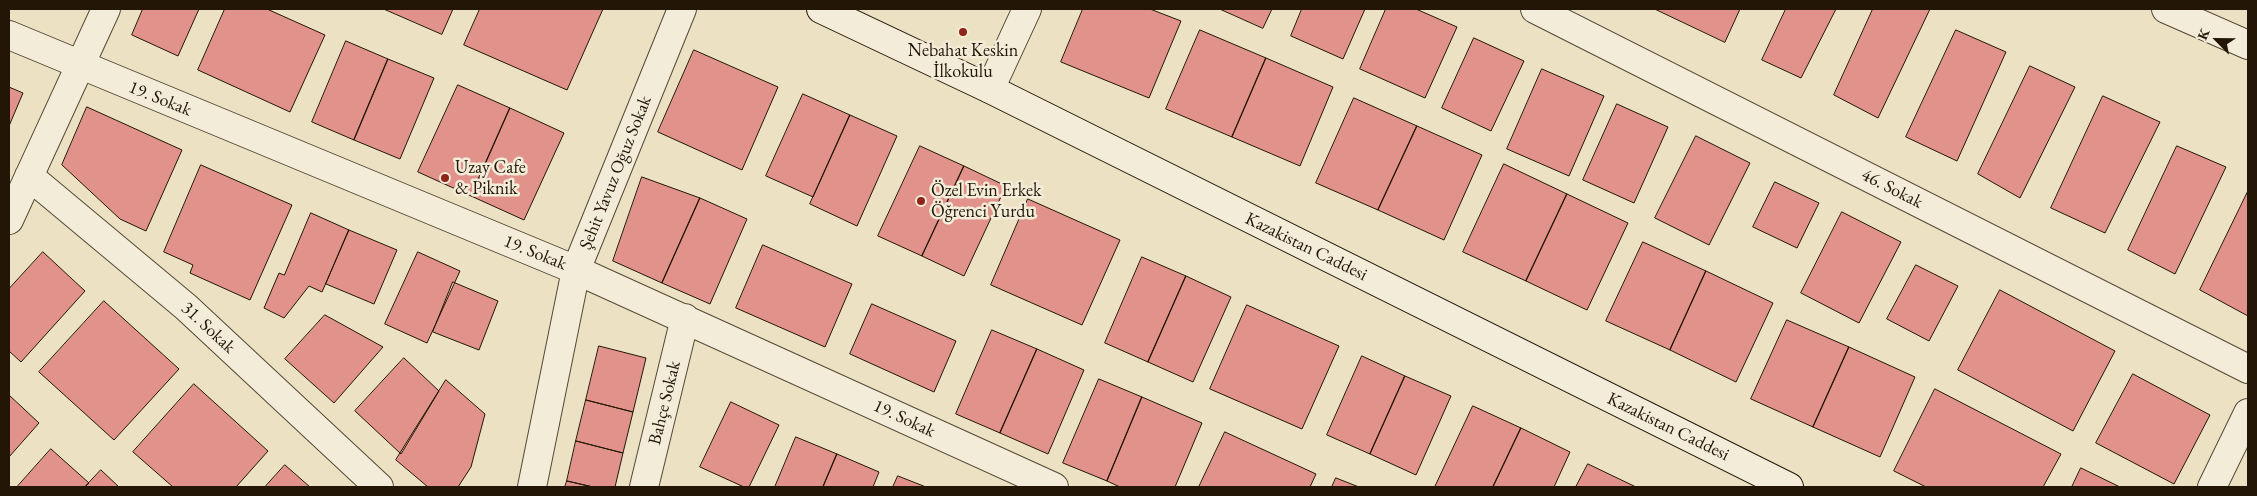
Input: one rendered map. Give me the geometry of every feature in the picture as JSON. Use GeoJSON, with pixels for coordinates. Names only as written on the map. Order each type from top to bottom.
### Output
{"type":"FeatureCollection","features":[{"type":"Feature","properties":{"kind":"street"},"geometry":{"type":"LineString","coordinates":[[9,220],[106,9]]}},
{"type":"Feature","properties":{"kind":"street","name":"Şehit Yavuz Oğuz Sokak"},"geometry":{"type":"LineString","coordinates":[[532,487],[576,270],[682,9]]}},
{"type":"Feature","properties":{"kind":"street","name":"Kazakistan Caddesi"},"geometry":{"type":"LineString","coordinates":[[821,9],[990,89],[1789,487]]}},
{"type":"Feature","properties":{"kind":"street"},"geometry":{"type":"LineString","coordinates":[[990,89],[1027,9]]}},
{"type":"Feature","properties":{"kind":"street","name":"46. Sokak"},"geometry":{"type":"LineString","coordinates":[[1535,9],[2248,369]]}},
{"type":"Feature","properties":{"kind":"street"},"geometry":{"type":"LineString","coordinates":[[2166,9],[2248,45]]}},
{"type":"Feature","properties":{"kind":"street","name":"19. Sokak"},"geometry":{"type":"LineString","coordinates":[[9,35],[576,270],[1054,487]]}},
{"type":"Feature","properties":{"kind":"street","name":"31. Sokak"},"geometry":{"type":"LineString","coordinates":[[29,176],[186,307],[379,487]]}},
{"type":"Feature","properties":{"kind":"street","name":"Bahçe Sokak"},"geometry":{"type":"LineString","coordinates":[[644,487],[685,318]]}},
{"type":"Feature","properties":{"kind":"street"},"geometry":{"type":"LineString","coordinates":[[2212,487],[2248,412]]}},
{"type":"Feature","properties":{"kind":"building"},"geometry":{"type":"Polygon","coordinates":[[[143,9],[199,9],[178,56],[132,35],[143,9]]]}},
{"type":"Feature","properties":{"kind":"building"},"geometry":{"type":"Polygon","coordinates":[[[225,9],[267,9],[325,35],[290,112],[198,70],[225,9]]]}},
{"type":"Feature","properties":{"kind":"building"},"geometry":{"type":"Polygon","coordinates":[[[384,9],[453,9],[442,34],[384,9]]]}},
{"type":"Feature","properties":{"kind":"building"},"geometry":{"type":"Polygon","coordinates":[[[480,9],[603,9],[567,90],[464,45],[480,9]]]}},
{"type":"Feature","properties":{"kind":"building"},"geometry":{"type":"Polygon","coordinates":[[[1083,9],[1150,9],[1181,21],[1149,98],[1061,62],[1083,9]]]}},
{"type":"Feature","properties":{"kind":"building"},"geometry":{"type":"Polygon","coordinates":[[[1220,9],[1272,9],[1263,28],[1220,9]]]}},
{"type":"Feature","properties":{"kind":"building"},"geometry":{"type":"Polygon","coordinates":[[[1302,9],[1365,9],[1343,59],[1291,36],[1302,9]]]}},
{"type":"Feature","properties":{"kind":"building"},"geometry":{"type":"Polygon","coordinates":[[[1386,9],[1416,9],[1457,27],[1425,98],[1360,69],[1386,9]]]}},
{"type":"Feature","properties":{"kind":"building"},"geometry":{"type":"Polygon","coordinates":[[[1655,9],[1740,9],[1725,42],[1655,9]]]}},
{"type":"Feature","properties":{"kind":"building"},"geometry":{"type":"Polygon","coordinates":[[[1786,9],[1836,9],[1801,78],[1762,60],[1786,9]]]}},
{"type":"Feature","properties":{"kind":"building"},"geometry":{"type":"Polygon","coordinates":[[[1873,9],[1930,9],[1878,118],[1834,95],[1873,9]]]}},
{"type":"Feature","properties":{"kind":"building"},"geometry":{"type":"Polygon","coordinates":[[[1200,30],[1266,58],[1232,137],[1166,109],[1200,30]]]}},
{"type":"Feature","properties":{"kind":"building"},"geometry":{"type":"Polygon","coordinates":[[[1956,30],[2006,52],[1957,161],[1906,137],[1956,30]]]}},
{"type":"Feature","properties":{"kind":"building"},"geometry":{"type":"Polygon","coordinates":[[[1474,38],[1524,61],[1491,131],[1442,108],[1474,38]]]}},
{"type":"Feature","properties":{"kind":"building"},"geometry":{"type":"Polygon","coordinates":[[[346,41],[388,59],[354,140],[312,122],[346,41]]]}},
{"type":"Feature","properties":{"kind":"building"},"geometry":{"type":"Polygon","coordinates":[[[694,50],[778,87],[742,170],[658,132],[694,50]]]}},
{"type":"Feature","properties":{"kind":"building"},"geometry":{"type":"Polygon","coordinates":[[[1266,58],[1333,87],[1300,166],[1232,137],[1266,58]]]}},
{"type":"Feature","properties":{"kind":"building"},"geometry":{"type":"Polygon","coordinates":[[[388,59],[434,78],[400,159],[354,140],[388,59]]]}},
{"type":"Feature","properties":{"kind":"building"},"geometry":{"type":"Polygon","coordinates":[[[2030,66],[2075,87],[2020,198],[1978,174],[2030,66]]]}},
{"type":"Feature","properties":{"kind":"building"},"geometry":{"type":"Polygon","coordinates":[[[1542,69],[1604,96],[1569,176],[1507,149],[1542,69]]]}},
{"type":"Feature","properties":{"kind":"building"},"geometry":{"type":"Polygon","coordinates":[[[458,85],[510,108],[471,196],[418,172],[458,85]]]}},
{"type":"Feature","properties":{"kind":"building"},"geometry":{"type":"Polygon","coordinates":[[[9,87],[23,93],[9,126],[9,87]]]}},
{"type":"Feature","properties":{"kind":"building"},"geometry":{"type":"Polygon","coordinates":[[[803,94],[850,115],[813,197],[766,176],[803,94]]]}},
{"type":"Feature","properties":{"kind":"building"},"geometry":{"type":"Polygon","coordinates":[[[2103,96],[2160,122],[2105,233],[2051,208],[2103,96]]]}},
{"type":"Feature","properties":{"kind":"building"},"geometry":{"type":"Polygon","coordinates":[[[1354,98],[1417,126],[1378,210],[1316,183],[1354,98]]]}},
{"type":"Feature","properties":{"kind":"building"},"geometry":{"type":"Polygon","coordinates":[[[1617,104],[1668,127],[1634,203],[1583,180],[1617,104]]]}},
{"type":"Feature","properties":{"kind":"building"},"geometry":{"type":"Polygon","coordinates":[[[87,107],[182,150],[146,231],[120,219],[62,165],[87,107]]]}},
{"type":"Feature","properties":{"kind":"building"},"geometry":{"type":"Polygon","coordinates":[[[510,108],[564,133],[524,220],[471,196],[510,108]]]}},
{"type":"Feature","properties":{"kind":"building"},"geometry":{"type":"Polygon","coordinates":[[[850,115],[897,136],[857,226],[810,204],[850,115]]]}},
{"type":"Feature","properties":{"kind":"building"},"geometry":{"type":"Polygon","coordinates":[[[1417,126],[1482,155],[1444,240],[1378,210],[1417,126]]]}},
{"type":"Feature","properties":{"kind":"building"},"geometry":{"type":"Polygon","coordinates":[[[1696,136],[1750,163],[1709,245],[1655,218],[1696,136]]]}},
{"type":"Feature","properties":{"kind":"building","name":"Özel Evin Erkek Öğrenci Yurdu"},"geometry":{"type":"Polygon","coordinates":[[[920,146],[964,166],[922,256],[878,236],[920,146]]]}},
{"type":"Feature","properties":{"kind":"building"},"geometry":{"type":"Polygon","coordinates":[[[2177,146],[2226,167],[2175,274],[2128,250],[2177,146]]]}},
{"type":"Feature","properties":{"kind":"building"},"geometry":{"type":"Polygon","coordinates":[[[1504,164],[1567,194],[1526,281],[1463,252],[1504,164]]]}},
{"type":"Feature","properties":{"kind":"building"},"geometry":{"type":"Polygon","coordinates":[[[201,165],[292,205],[250,300],[190,273],[193,265],[164,252],[201,165]]]}},
{"type":"Feature","properties":{"kind":"building"},"geometry":{"type":"Polygon","coordinates":[[[964,166],[1006,186],[964,276],[922,256],[964,166]]]}},
{"type":"Feature","properties":{"kind":"building"},"geometry":{"type":"Polygon","coordinates":[[[642,177],[700,198],[662,283],[613,261],[642,177]]]}},
{"type":"Feature","properties":{"kind":"building"},"geometry":{"type":"Polygon","coordinates":[[[1775,182],[1819,203],[1797,248],[1753,227],[1775,182]]]}},
{"type":"Feature","properties":{"kind":"building"},"geometry":{"type":"Polygon","coordinates":[[[2248,191],[2248,316],[2200,290],[2248,191]]]}},
{"type":"Feature","properties":{"kind":"building"},"geometry":{"type":"Polygon","coordinates":[[[1567,194],[1628,223],[1587,310],[1526,281],[1567,194]]]}},
{"type":"Feature","properties":{"kind":"building"},"geometry":{"type":"Polygon","coordinates":[[[700,198],[747,219],[710,304],[662,283],[700,198]]]}},
{"type":"Feature","properties":{"kind":"building"},"geometry":{"type":"Polygon","coordinates":[[[1028,199],[1120,240],[1082,325],[991,285],[1028,199]]]}},
{"type":"Feature","properties":{"kind":"building"},"geometry":{"type":"Polygon","coordinates":[[[1842,212],[1901,242],[1859,323],[1801,293],[1842,212]]]}},
{"type":"Feature","properties":{"kind":"building"},"geometry":{"type":"Polygon","coordinates":[[[311,213],[349,230],[322,292],[309,286],[284,318],[264,308],[279,273],[284,275],[311,213]]]}},
{"type":"Feature","properties":{"kind":"building"},"geometry":{"type":"Polygon","coordinates":[[[349,230],[397,250],[374,304],[326,284],[349,230]]]}},
{"type":"Feature","properties":{"kind":"building"},"geometry":{"type":"Polygon","coordinates":[[[1643,242],[1706,271],[1670,350],[1606,321],[1643,242]]]}},
{"type":"Feature","properties":{"kind":"building"},"geometry":{"type":"Polygon","coordinates":[[[763,245],[852,284],[825,347],[736,308],[763,245]]]}},
{"type":"Feature","properties":{"kind":"building"},"geometry":{"type":"Polygon","coordinates":[[[43,252],[85,291],[21,362],[9,351],[9,289],[43,252]]]}},
{"type":"Feature","properties":{"kind":"building"},"geometry":{"type":"Polygon","coordinates":[[[418,252],[460,271],[427,343],[385,324],[418,252]]]}},
{"type":"Feature","properties":{"kind":"building"},"geometry":{"type":"Polygon","coordinates":[[[1142,257],[1186,276],[1148,362],[1105,343],[1142,257]]]}},
{"type":"Feature","properties":{"kind":"building"},"geometry":{"type":"Polygon","coordinates":[[[1916,265],[1958,286],[1929,341],[1887,319],[1916,265]]]}},
{"type":"Feature","properties":{"kind":"building"},"geometry":{"type":"Polygon","coordinates":[[[1706,271],[1773,303],[1736,382],[1670,350],[1706,271]]]}},
{"type":"Feature","properties":{"kind":"building"},"geometry":{"type":"Polygon","coordinates":[[[1186,276],[1231,297],[1193,382],[1148,362],[1186,276]]]}},
{"type":"Feature","properties":{"kind":"building"},"geometry":{"type":"Polygon","coordinates":[[[453,282],[498,301],[479,350],[433,332],[453,282]]]}},
{"type":"Feature","properties":{"kind":"building"},"geometry":{"type":"Polygon","coordinates":[[[2000,290],[2115,351],[2073,431],[1958,370],[2000,290]]]}},
{"type":"Feature","properties":{"kind":"building"},"geometry":{"type":"Polygon","coordinates":[[[104,301],[179,369],[114,440],[39,372],[104,301]]]}},
{"type":"Feature","properties":{"kind":"building"},"geometry":{"type":"Polygon","coordinates":[[[872,304],[956,341],[934,392],[850,354],[872,304]]]}},
{"type":"Feature","properties":{"kind":"building"},"geometry":{"type":"Polygon","coordinates":[[[1247,305],[1339,346],[1302,429],[1210,389],[1247,305]]]}},
{"type":"Feature","properties":{"kind":"building"},"geometry":{"type":"Polygon","coordinates":[[[325,315],[383,347],[334,403],[285,359],[325,315]]]}},
{"type":"Feature","properties":{"kind":"building"},"geometry":{"type":"Polygon","coordinates":[[[1787,320],[1849,347],[1813,427],[1751,399],[1787,320]]]}},
{"type":"Feature","properties":{"kind":"building"},"geometry":{"type":"Polygon","coordinates":[[[992,330],[1037,349],[1000,433],[956,414],[992,330]]]}},
{"type":"Feature","properties":{"kind":"building"},"geometry":{"type":"Polygon","coordinates":[[[599,346],[646,358],[633,412],[586,400],[599,346]]]}},
{"type":"Feature","properties":{"kind":"building"},"geometry":{"type":"Polygon","coordinates":[[[1849,347],[1915,377],[1880,457],[1813,427],[1849,347]]]}},
{"type":"Feature","properties":{"kind":"building"},"geometry":{"type":"Polygon","coordinates":[[[1037,349],[1084,370],[1048,454],[1000,433],[1037,349]]]}},
{"type":"Feature","properties":{"kind":"building"},"geometry":{"type":"Polygon","coordinates":[[[1362,356],[1405,376],[1370,454],[1327,435],[1362,356]]]}},
{"type":"Feature","properties":{"kind":"building"},"geometry":{"type":"Polygon","coordinates":[[[404,358],[439,391],[401,454],[355,411],[404,358]]]}},
{"type":"Feature","properties":{"kind":"building"},"geometry":{"type":"Polygon","coordinates":[[[2133,374],[2210,415],[2174,484],[2096,443],[2133,374]]]}},
{"type":"Feature","properties":{"kind":"building"},"geometry":{"type":"Polygon","coordinates":[[[1405,376],[1451,396],[1416,475],[1370,454],[1405,376]]]}},
{"type":"Feature","properties":{"kind":"building"},"geometry":{"type":"Polygon","coordinates":[[[1099,379],[1142,397],[1107,481],[1063,463],[1099,379]]]}},
{"type":"Feature","properties":{"kind":"building"},"geometry":{"type":"Polygon","coordinates":[[[446,380],[485,414],[471,467],[458,487],[428,487],[396,460],[446,380]]]}},
{"type":"Feature","properties":{"kind":"building"},"geometry":{"type":"Polygon","coordinates":[[[194,384],[268,451],[236,487],[173,487],[133,452],[194,384]]]}},
{"type":"Feature","properties":{"kind":"building"},"geometry":{"type":"Polygon","coordinates":[[[1935,389],[2061,454],[2043,487],[1926,487],[1894,471],[1935,389]]]}},
{"type":"Feature","properties":{"kind":"building"},"geometry":{"type":"Polygon","coordinates":[[[9,395],[39,423],[9,457],[9,395]]]}},
{"type":"Feature","properties":{"kind":"building"},"geometry":{"type":"Polygon","coordinates":[[[1142,397],[1202,423],[1175,487],[1120,487],[1107,481],[1142,397]]]}},
{"type":"Feature","properties":{"kind":"building"},"geometry":{"type":"Polygon","coordinates":[[[586,400],[633,412],[623,453],[576,441],[586,400]]]}},
{"type":"Feature","properties":{"kind":"building"},"geometry":{"type":"Polygon","coordinates":[[[731,402],[779,425],[749,487],[744,487],[700,467],[731,402]]]}},
{"type":"Feature","properties":{"kind":"building"},"geometry":{"type":"Polygon","coordinates":[[[1473,406],[1521,428],[1493,487],[1435,487],[1473,406]]]}},
{"type":"Feature","properties":{"kind":"building"},"geometry":{"type":"Polygon","coordinates":[[[1521,428],[1570,452],[1554,487],[1493,487],[1521,428]]]}},
{"type":"Feature","properties":{"kind":"building"},"geometry":{"type":"Polygon","coordinates":[[[1225,432],[1316,474],[1310,487],[1199,487],[1225,432]]]}},
{"type":"Feature","properties":{"kind":"building"},"geometry":{"type":"Polygon","coordinates":[[[796,437],[837,454],[823,487],[775,487],[796,437]]]}},
{"type":"Feature","properties":{"kind":"building"},"geometry":{"type":"Polygon","coordinates":[[[576,441],[623,453],[615,487],[593,487],[567,481],[576,441]]]}},
{"type":"Feature","properties":{"kind":"building"},"geometry":{"type":"Polygon","coordinates":[[[51,449],[89,483],[85,487],[17,487],[51,449]]]}},
{"type":"Feature","properties":{"kind":"building"},"geometry":{"type":"Polygon","coordinates":[[[837,454],[879,472],[873,487],[823,487],[837,454]]]}},
{"type":"Feature","properties":{"kind":"building"},"geometry":{"type":"Polygon","coordinates":[[[1588,464],[1636,487],[1576,487],[1588,464]]]}},
{"type":"Feature","properties":{"kind":"building"},"geometry":{"type":"Polygon","coordinates":[[[285,465],[310,487],[265,487],[285,465]]]}},
{"type":"Feature","properties":{"kind":"building"},"geometry":{"type":"Polygon","coordinates":[[[2081,468],[2120,487],[2072,487],[2081,468]]]}},
{"type":"Feature","properties":{"kind":"building"},"geometry":{"type":"Polygon","coordinates":[[[101,470],[119,487],[85,487],[101,470]]]}},
{"type":"Feature","properties":{"kind":"building"},"geometry":{"type":"Polygon","coordinates":[[[898,476],[926,487],[893,487],[898,476]]]}},
{"type":"Feature","properties":{"kind":"building"},"geometry":{"type":"Polygon","coordinates":[[[1336,478],[1359,487],[1332,487],[1336,478]]]}},
{"type":"Feature","properties":{"kind":"building"},"geometry":{"type":"Polygon","coordinates":[[[567,481],[593,487],[565,487],[567,481]]]}},
{"type":"Feature","properties":{"kind":"place","name":"Nebahat Keskin İlkokulu"},"geometry":{"type":"Point","coordinates":[963,32]}},
{"type":"Feature","properties":{"kind":"place","name":"Uzay Cafe & Piknik"},"geometry":{"type":"Point","coordinates":[445,178]}},
{"type":"Feature","properties":{"kind":"place","name":"Özel Evin Erkek Öğrenci Yurdu"},"geometry":{"type":"Point","coordinates":[921,201]}}]}
